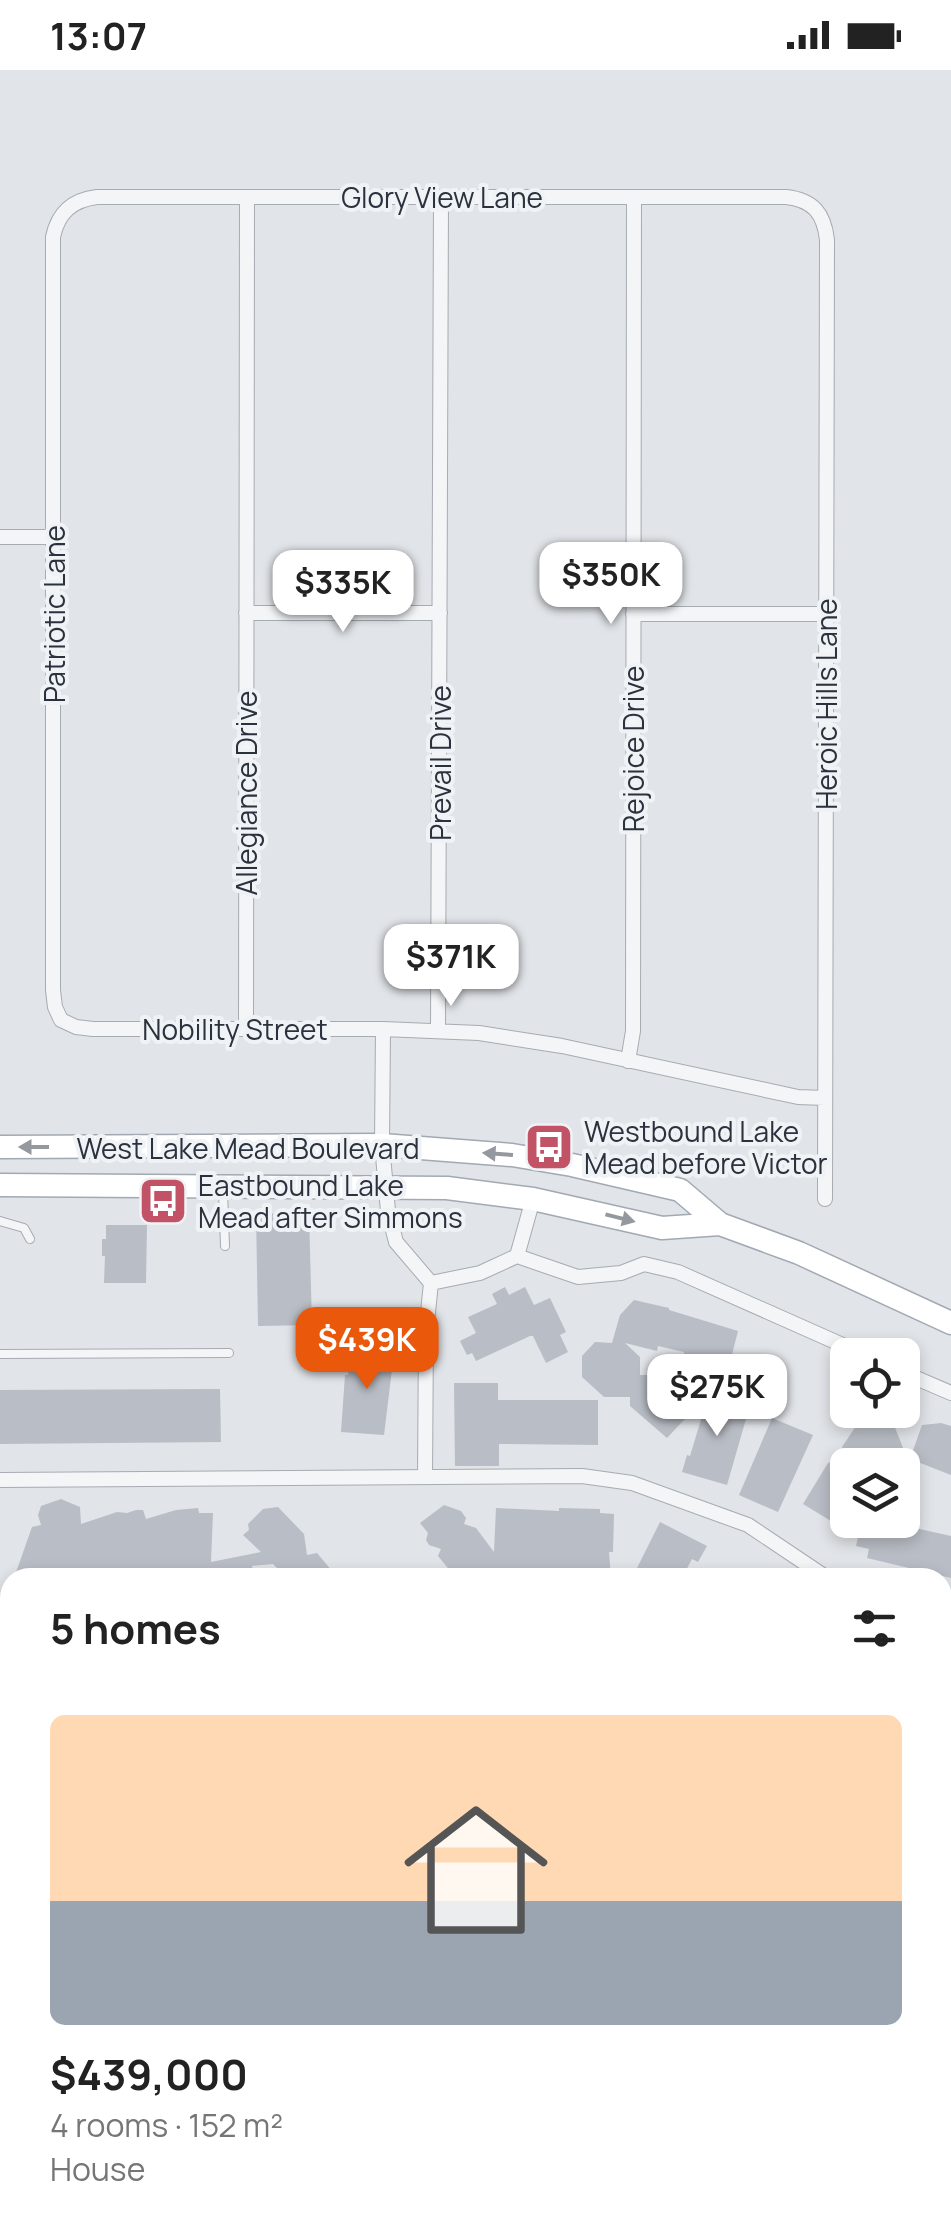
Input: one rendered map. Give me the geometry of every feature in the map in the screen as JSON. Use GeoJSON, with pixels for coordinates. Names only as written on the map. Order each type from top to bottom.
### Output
{"type":"FeatureCollection","features":[{"type":"Feature","properties":{"kind":"main road","name":"West Lake Mead Boulevard"},"geometry":{"type":"LineString","coordinates":[[0,1147],[382,1145],[512,1155],[572,1165],[680,1190],[720,1224],[798,1252],[951,1323]]}},
{"type":"Feature","properties":{"kind":"main road"},"geometry":{"type":"LineString","coordinates":[[222,1146],[222,1185]]}},
{"type":"Feature","properties":{"kind":"main road","name":"West Lake Mead Boulevard"},"geometry":{"type":"LineString","coordinates":[[0,1184],[387,1186],[532,1199],[662,1228],[720,1224]]}},
{"type":"Feature","properties":{"kind":"street","name":"Glory View Lane"},"geometry":{"type":"LineString","coordinates":[[65,210],[79,200],[97,196],[786,197],[804,200],[818,210]]}},
{"type":"Feature","properties":{"kind":"street","name":"Prevail Drive"},"geometry":{"type":"LineString","coordinates":[[438,1030],[440,196]]}},
{"type":"Feature","properties":{"kind":"street","name":"Allegiance Drive"},"geometry":{"type":"LineString","coordinates":[[246,1029],[248,197]]}},
{"type":"Feature","properties":{"kind":"street","name":"Rejoice Drive"},"geometry":{"type":"LineString","coordinates":[[628,1060],[632,1031],[634,197]]}},
{"type":"Feature","properties":{"kind":"street","name":"Patriotic Lane"},"geometry":{"type":"LineString","coordinates":[[61,1020],[53,990],[54,237],[56,223],[65,210]]}},
{"type":"Feature","properties":{"kind":"street","name":"Heroic Hills Lane"},"geometry":{"type":"LineString","coordinates":[[818,210],[826,240],[825,1199]]}},
{"type":"Feature","properties":{"kind":"street"},"geometry":{"type":"LineString","coordinates":[[0,537],[54,537]]}},
{"type":"Feature","properties":{"kind":"street"},"geometry":{"type":"LineString","coordinates":[[246,613],[440,613]]}},
{"type":"Feature","properties":{"kind":"street"},"geometry":{"type":"LineString","coordinates":[[632,614],[827,614]]}},
{"type":"Feature","properties":{"kind":"street","name":"Nobility Street"},"geometry":{"type":"LineString","coordinates":[[61,1020],[93,1029],[438,1030],[521,1038],[798,1097],[825,1098]]}},
{"type":"Feature","properties":{"kind":"street"},"geometry":{"type":"LineString","coordinates":[[383,1029],[382,1145],[388,1210],[396,1242],[431,1283],[426,1332],[425,1477]]}},
{"type":"Feature","properties":{"kind":"street"},"geometry":{"type":"LineString","coordinates":[[517,1256],[532,1199]]}},
{"type":"Feature","properties":{"kind":"street"},"geometry":{"type":"LineString","coordinates":[[431,1283],[480,1273],[517,1256],[578,1277],[622,1274],[644,1264],[678,1272],[830,1339]]}},
{"type":"Feature","properties":{"kind":"street"},"geometry":{"type":"LineString","coordinates":[[920,1380],[951,1393]]}},
{"type":"Feature","properties":{"kind":"street"},"geometry":{"type":"LineString","coordinates":[[0,1480],[582,1476],[632,1483],[748,1525],[812,1568]]}},
{"type":"Feature","properties":{"kind":"street"},"geometry":{"type":"LineString","coordinates":[[802,1568],[805,1563]]}},
{"type":"Feature","properties":{"kind":"lane"},"geometry":{"type":"LineString","coordinates":[[222,1185],[225,1246]]}},
{"type":"Feature","properties":{"kind":"lane"},"geometry":{"type":"LineString","coordinates":[[0,1221],[24,1228],[30,1238]]}},
{"type":"Feature","properties":{"kind":"lane"},"geometry":{"type":"LineString","coordinates":[[0,1354],[228,1353]]}},
{"type":"Feature","properties":{"kind":"building"},"geometry":{"type":"Polygon","coordinates":[[[309,1213],[312,1325],[258,1326],[256,1214],[309,1213]]]}},
{"type":"Feature","properties":{"kind":"building"},"geometry":{"type":"Polygon","coordinates":[[[106,1225],[147,1225],[146,1283],[104,1283],[102,1239],[106,1239],[106,1225]]]}},
{"type":"Feature","properties":{"kind":"building"},"geometry":{"type":"Polygon","coordinates":[[[505,1287],[509,1295],[525,1287],[534,1305],[550,1298],[566,1332],[560,1335],[568,1352],[546,1363],[530,1336],[476,1361],[472,1353],[467,1355],[460,1341],[476,1333],[468,1317],[497,1304],[492,1294],[505,1287]]]}},
{"type":"Feature","properties":{"kind":"building"},"geometry":{"type":"Polygon","coordinates":[[[634,1300],[738,1331],[728,1370],[683,1358],[684,1352],[658,1346],[657,1351],[625,1343],[640,1357],[640,1375],[660,1375],[697,1406],[667,1438],[630,1406],[630,1397],[604,1397],[582,1377],[582,1356],[595,1342],[612,1343],[620,1315],[634,1300]]]}},
{"type":"Feature","properties":{"kind":"building"},"geometry":{"type":"Polygon","coordinates":[[[350,1350],[394,1353],[384,1435],[341,1432],[350,1350]]]}},
{"type":"Feature","properties":{"kind":"building"},"geometry":{"type":"Polygon","coordinates":[[[454,1383],[498,1383],[498,1400],[598,1400],[598,1445],[499,1444],[499,1466],[455,1466],[454,1383]]]}},
{"type":"Feature","properties":{"kind":"building"},"geometry":{"type":"Polygon","coordinates":[[[220,1389],[221,1442],[0,1444],[0,1390],[220,1389]]]}},
{"type":"Feature","properties":{"kind":"building"},"geometry":{"type":"Polygon","coordinates":[[[709,1393],[750,1405],[727,1485],[682,1472],[709,1393]]]}},
{"type":"Feature","properties":{"kind":"building"},"geometry":{"type":"Polygon","coordinates":[[[772,1418],[813,1435],[778,1512],[739,1495],[772,1418]]]}},
{"type":"Feature","properties":{"kind":"building"},"geometry":{"type":"Polygon","coordinates":[[[922,1425],[951,1426],[951,1475],[920,1463],[920,1448],[914,1448],[922,1425]]]}},
{"type":"Feature","properties":{"kind":"building"},"geometry":{"type":"Polygon","coordinates":[[[855,1428],[895,1428],[903,1448],[842,1448],[855,1428]]]}},
{"type":"Feature","properties":{"kind":"building"},"geometry":{"type":"Polygon","coordinates":[[[830,1462],[830,1520],[803,1504],[830,1462]]]}},
{"type":"Feature","properties":{"kind":"building"},"geometry":{"type":"Polygon","coordinates":[[[61,1499],[80,1507],[81,1524],[117,1512],[143,1510],[146,1519],[198,1508],[199,1513],[213,1513],[211,1562],[261,1552],[243,1535],[263,1509],[278,1507],[304,1534],[307,1555],[317,1553],[330,1568],[277,1568],[273,1564],[252,1568],[18,1568],[32,1527],[41,1525],[41,1506],[61,1499]]]}},
{"type":"Feature","properties":{"kind":"building"},"geometry":{"type":"Polygon","coordinates":[[[444,1505],[461,1511],[466,1518],[464,1524],[476,1528],[494,1552],[496,1508],[600,1509],[600,1513],[614,1514],[610,1568],[448,1568],[438,1556],[441,1549],[429,1545],[428,1533],[420,1523],[444,1505]]]}},
{"type":"Feature","properties":{"kind":"building"},"geometry":{"type":"Polygon","coordinates":[[[660,1522],[707,1546],[698,1562],[692,1559],[687,1568],[637,1568],[660,1522]]]}},
{"type":"Feature","properties":{"kind":"building"},"geometry":{"type":"Polygon","coordinates":[[[920,1529],[951,1536],[951,1568],[909,1568],[867,1558],[869,1549],[856,1546],[858,1538],[920,1538],[920,1529]]]}},
{"type":"Feature","properties":{"kind":"place","name":"Westbound Lake Mead before Victor"},"geometry":{"type":"Point","coordinates":[549,1147]}},
{"type":"Feature","properties":{"kind":"place","name":"Eastbound Lake Mead after Simmons"},"geometry":{"type":"Point","coordinates":[163,1201]}}]}
